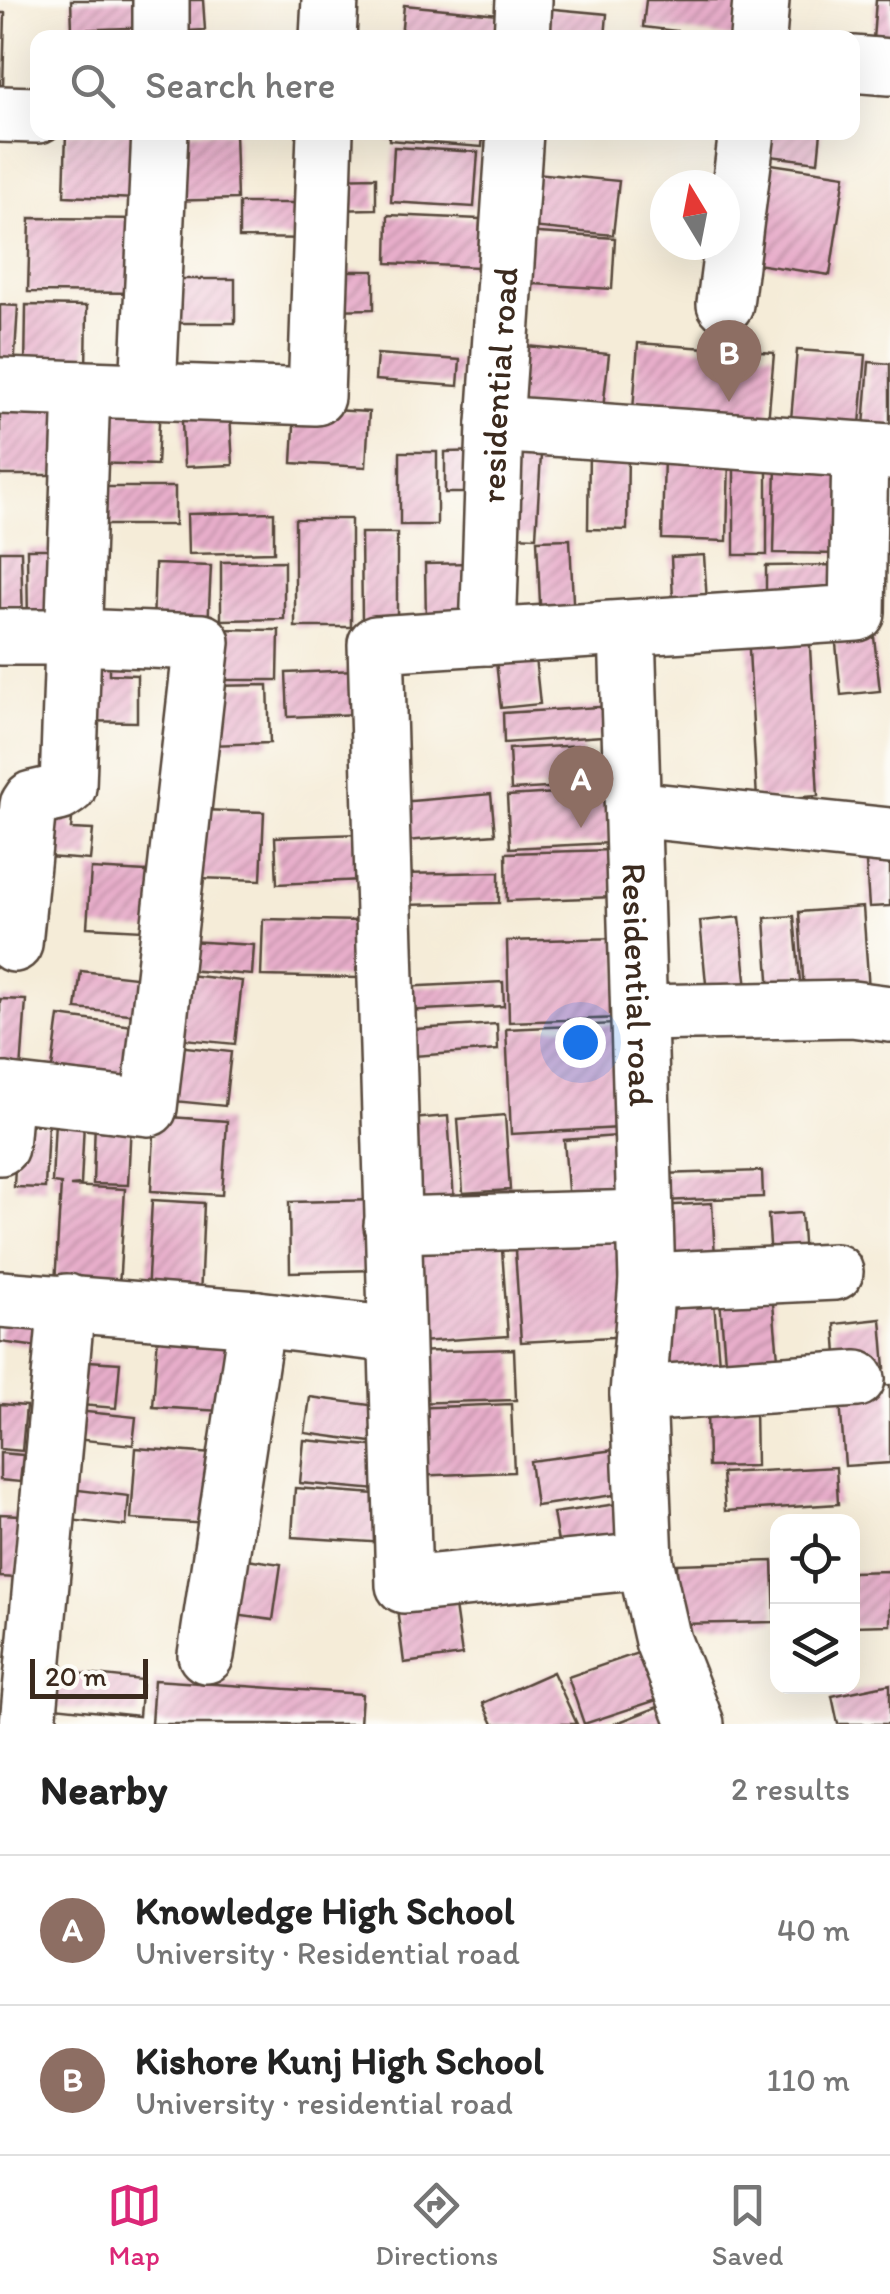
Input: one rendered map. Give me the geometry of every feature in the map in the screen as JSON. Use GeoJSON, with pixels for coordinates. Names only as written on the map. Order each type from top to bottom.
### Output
{"type":"FeatureCollection","features":[{"type":"Feature","properties":{"kind":"street"},"geometry":{"type":"LineString","coordinates":[[161,0],[161,30]]}},
{"type":"Feature","properties":{"kind":"street"},"geometry":{"type":"LineString","coordinates":[[328,30],[330,0]]}},
{"type":"Feature","properties":{"kind":"street"},"geometry":{"type":"LineString","coordinates":[[522,30],[524,0]]}},
{"type":"Feature","properties":{"kind":"street"},"geometry":{"type":"LineString","coordinates":[[759,30],[761,0]]}},
{"type":"Feature","properties":{"kind":"street"},"geometry":{"type":"LineString","coordinates":[[860,65],[890,67]]}},
{"type":"Feature","properties":{"kind":"street"},"geometry":{"type":"LineString","coordinates":[[0,114],[30,115]]}},
{"type":"Feature","properties":{"kind":"street"},"geometry":{"type":"LineString","coordinates":[[148,391],[160,140]]}},
{"type":"Feature","properties":{"kind":"street"},"geometry":{"type":"LineString","coordinates":[[0,386],[316,397],[325,140]]}},
{"type":"Feature","properties":{"kind":"street","name":"residential road"},"geometry":{"type":"LineString","coordinates":[[488,637],[495,424],[514,140]]}},
{"type":"Feature","properties":{"kind":"street"},"geometry":{"type":"LineString","coordinates":[[725,304],[746,140]]}},
{"type":"Feature","properties":{"kind":"street"},"geometry":{"type":"LineString","coordinates":[[14,944],[28,805],[32,799],[60,793],[68,787],[82,389]]}},
{"type":"Feature","properties":{"kind":"street"},"geometry":{"type":"LineString","coordinates":[[495,424],[875,451],[857,613],[376,644],[404,1585],[645,1562]]}},
{"type":"Feature","properties":{"kind":"street","name":"Residential road"},"geometry":{"type":"LineString","coordinates":[[627,630],[647,1281],[638,1394],[645,1562],[664,1641],[696,1724]]}},
{"type":"Feature","properties":{"kind":"street"},"geometry":{"type":"LineString","coordinates":[[0,638],[74,636],[202,642],[149,1108],[2,1091],[0,1148]]}},
{"type":"Feature","properties":{"kind":"street"},"geometry":{"type":"LineString","coordinates":[[632,809],[890,836]]}},
{"type":"Feature","properties":{"kind":"street"},"geometry":{"type":"LineString","coordinates":[[640,1013],[852,1009],[890,1014]]}},
{"type":"Feature","properties":{"kind":"street"},"geometry":{"type":"LineString","coordinates":[[392,1225],[644,1218]]}},
{"type":"Feature","properties":{"kind":"street"},"geometry":{"type":"LineString","coordinates":[[647,1281],[835,1272]]}},
{"type":"Feature","properties":{"kind":"street"},"geometry":{"type":"LineString","coordinates":[[0,1299],[257,1318],[395,1335]]}},
{"type":"Feature","properties":{"kind":"street"},"geometry":{"type":"LineString","coordinates":[[28,1724],[67,1302]]}},
{"type":"Feature","properties":{"kind":"street"},"geometry":{"type":"LineString","coordinates":[[206,1655],[257,1318]]}},
{"type":"Feature","properties":{"kind":"street"},"geometry":{"type":"LineString","coordinates":[[638,1394],[857,1380]]}},
{"type":"Feature","properties":{"kind":"building"},"geometry":{"type":"Polygon","coordinates":[[[71,0],[156,0],[157,27],[72,30],[71,0]]]}},
{"type":"Feature","properties":{"kind":"building"},"geometry":{"type":"Polygon","coordinates":[[[167,0],[203,0],[205,30],[169,30],[167,0]]]}},
{"type":"Feature","properties":{"kind":"building"},"geometry":{"type":"Polygon","coordinates":[[[646,0],[740,0],[736,30],[643,27],[646,0]]]}},
{"type":"Feature","properties":{"kind":"building"},"geometry":{"type":"Polygon","coordinates":[[[876,0],[890,0],[890,55],[872,53],[876,0]]]}},
{"type":"Feature","properties":{"kind":"building"},"geometry":{"type":"Polygon","coordinates":[[[404,5],[498,14],[497,30],[402,30],[404,5]]]}},
{"type":"Feature","properties":{"kind":"building"},"geometry":{"type":"Polygon","coordinates":[[[533,7],[607,14],[606,30],[531,30],[533,7]]]}},
{"type":"Feature","properties":{"kind":"building"},"geometry":{"type":"Polygon","coordinates":[[[0,13],[5,13],[3,88],[0,88],[0,13]]]}},
{"type":"Feature","properties":{"kind":"building"},"geometry":{"type":"Polygon","coordinates":[[[66,140],[141,140],[138,199],[64,196],[66,140]]]}},
{"type":"Feature","properties":{"kind":"building"},"geometry":{"type":"Polygon","coordinates":[[[166,140],[235,140],[237,199],[168,201],[166,140]]]}},
{"type":"Feature","properties":{"kind":"building"},"geometry":{"type":"Polygon","coordinates":[[[389,140],[482,140],[482,147],[389,140]]]}},
{"type":"Feature","properties":{"kind":"building"},"geometry":{"type":"Polygon","coordinates":[[[755,140],[820,140],[818,162],[754,154],[755,140]]]}},
{"type":"Feature","properties":{"kind":"building"},"geometry":{"type":"Polygon","coordinates":[[[394,147],[478,152],[474,207],[391,202],[394,147]]]}},
{"type":"Feature","properties":{"kind":"building"},"geometry":{"type":"Polygon","coordinates":[[[758,162],[845,175],[830,275],[743,262],[758,162]]]}},
{"type":"Feature","properties":{"kind":"building"},"geometry":{"type":"Polygon","coordinates":[[[525,172],[619,181],[613,235],[520,226],[525,172]]]}},
{"type":"Feature","properties":{"kind":"building"},"geometry":{"type":"Polygon","coordinates":[[[376,177],[376,209],[331,210],[330,178],[376,177]]]}},
{"type":"Feature","properties":{"kind":"building"},"geometry":{"type":"Polygon","coordinates":[[[239,203],[317,203],[317,239],[239,238],[239,203]]]}},
{"type":"Feature","properties":{"kind":"building"},"geometry":{"type":"Polygon","coordinates":[[[388,215],[480,219],[478,267],[387,263],[388,215]]]}},
{"type":"Feature","properties":{"kind":"building"},"geometry":{"type":"Polygon","coordinates":[[[30,218],[151,219],[150,293],[28,292],[30,218]]]}},
{"type":"Feature","properties":{"kind":"building"},"geometry":{"type":"Polygon","coordinates":[[[523,232],[615,238],[612,289],[519,283],[523,232]]]}},
{"type":"Feature","properties":{"kind":"building"},"geometry":{"type":"Polygon","coordinates":[[[327,271],[374,271],[374,309],[328,310],[327,271]]]}},
{"type":"Feature","properties":{"kind":"building"},"geometry":{"type":"Polygon","coordinates":[[[168,279],[235,279],[235,323],[167,323],[168,279]]]}},
{"type":"Feature","properties":{"kind":"building"},"geometry":{"type":"Polygon","coordinates":[[[0,305],[18,306],[14,370],[0,369],[0,305]]]}},
{"type":"Feature","properties":{"kind":"building"},"geometry":{"type":"Polygon","coordinates":[[[26,305],[87,306],[86,372],[25,372],[26,305]]]}},
{"type":"Feature","properties":{"kind":"building"},"geometry":{"type":"Polygon","coordinates":[[[638,343],[774,353],[767,435],[632,424],[638,343]]]}},
{"type":"Feature","properties":{"kind":"building"},"geometry":{"type":"Polygon","coordinates":[[[516,345],[609,354],[602,418],[509,408],[516,345]]]}},
{"type":"Feature","properties":{"kind":"building"},"geometry":{"type":"Polygon","coordinates":[[[797,350],[866,355],[859,436],[790,431],[797,350]]]}},
{"type":"Feature","properties":{"kind":"building"},"geometry":{"type":"Polygon","coordinates":[[[377,354],[460,360],[458,386],[375,380],[377,354]]]}},
{"type":"Feature","properties":{"kind":"building"},"geometry":{"type":"Polygon","coordinates":[[[869,362],[890,364],[890,441],[863,439],[869,362]]]}},
{"type":"Feature","properties":{"kind":"building"},"geometry":{"type":"Polygon","coordinates":[[[229,397],[233,465],[184,467],[181,399],[229,397]]]}},
{"type":"Feature","properties":{"kind":"building"},"geometry":{"type":"Polygon","coordinates":[[[92,401],[160,403],[157,465],[90,463],[92,401]]]}},
{"type":"Feature","properties":{"kind":"building"},"geometry":{"type":"Polygon","coordinates":[[[0,403],[72,403],[71,475],[0,475],[0,403]]]}},
{"type":"Feature","properties":{"kind":"building"},"geometry":{"type":"Polygon","coordinates":[[[295,408],[369,412],[366,467],[292,463],[295,408]]]}},
{"type":"Feature","properties":{"kind":"building"},"geometry":{"type":"Polygon","coordinates":[[[589,448],[628,449],[627,530],[588,529],[589,448]]]}},
{"type":"Feature","properties":{"kind":"building"},"geometry":{"type":"Polygon","coordinates":[[[486,451],[487,493],[445,493],[445,452],[486,451]]]}},
{"type":"Feature","properties":{"kind":"building"},"geometry":{"type":"Polygon","coordinates":[[[400,452],[437,452],[437,525],[400,525],[400,452]]]}},
{"type":"Feature","properties":{"kind":"building"},"geometry":{"type":"Polygon","coordinates":[[[498,453],[541,455],[536,537],[494,535],[498,453]]]}},
{"type":"Feature","properties":{"kind":"building"},"geometry":{"type":"Polygon","coordinates":[[[664,455],[729,457],[727,541],[662,539],[664,455]]]}},
{"type":"Feature","properties":{"kind":"building"},"geometry":{"type":"Polygon","coordinates":[[[734,458],[767,459],[767,555],[734,555],[734,458]]]}},
{"type":"Feature","properties":{"kind":"building"},"geometry":{"type":"Polygon","coordinates":[[[776,463],[845,464],[843,554],[774,553],[776,463]]]}},
{"type":"Feature","properties":{"kind":"building"},"geometry":{"type":"Polygon","coordinates":[[[99,487],[175,487],[175,525],[99,525],[99,487]]]}},
{"type":"Feature","properties":{"kind":"building"},"geometry":{"type":"Polygon","coordinates":[[[274,512],[274,552],[188,554],[187,514],[274,512]]]}},
{"type":"Feature","properties":{"kind":"building"},"geometry":{"type":"Polygon","coordinates":[[[295,519],[351,519],[351,627],[295,627],[295,519]]]}},
{"type":"Feature","properties":{"kind":"building"},"geometry":{"type":"Polygon","coordinates":[[[361,533],[397,533],[397,623],[362,623],[361,533]]]}},
{"type":"Feature","properties":{"kind":"building"},"geometry":{"type":"Polygon","coordinates":[[[570,539],[574,622],[541,624],[537,540],[570,539]]]}},
{"type":"Feature","properties":{"kind":"building"},"geometry":{"type":"Polygon","coordinates":[[[27,549],[72,549],[73,627],[28,628],[27,549]]]}},
{"type":"Feature","properties":{"kind":"building"},"geometry":{"type":"Polygon","coordinates":[[[0,551],[21,551],[23,621],[0,622],[0,551]]]}},
{"type":"Feature","properties":{"kind":"building"},"geometry":{"type":"Polygon","coordinates":[[[704,555],[708,619],[674,621],[671,557],[704,555]]]}},
{"type":"Feature","properties":{"kind":"building"},"geometry":{"type":"Polygon","coordinates":[[[284,561],[284,619],[221,620],[221,562],[284,561]]]}},
{"type":"Feature","properties":{"kind":"building"},"geometry":{"type":"Polygon","coordinates":[[[472,563],[473,621],[426,622],[425,564],[472,563]]]}},
{"type":"Feature","properties":{"kind":"building"},"geometry":{"type":"Polygon","coordinates":[[[155,564],[211,566],[208,629],[153,627],[155,564]]]}},
{"type":"Feature","properties":{"kind":"building"},"geometry":{"type":"Polygon","coordinates":[[[843,565],[843,610],[766,611],[766,566],[843,565]]]}},
{"type":"Feature","properties":{"kind":"building"},"geometry":{"type":"Polygon","coordinates":[[[872,619],[880,691],[841,695],[834,623],[872,619]]]}},
{"type":"Feature","properties":{"kind":"building"},"geometry":{"type":"Polygon","coordinates":[[[809,628],[818,796],[757,800],[748,631],[809,628]]]}},
{"type":"Feature","properties":{"kind":"building"},"geometry":{"type":"Polygon","coordinates":[[[213,629],[279,630],[278,680],[213,680],[213,629]]]}},
{"type":"Feature","properties":{"kind":"building"},"geometry":{"type":"Polygon","coordinates":[[[535,657],[540,704],[501,708],[496,661],[535,657]]]}},
{"type":"Feature","properties":{"kind":"building"},"geometry":{"type":"Polygon","coordinates":[[[80,658],[109,658],[109,674],[137,675],[137,722],[79,721],[80,658]]]}},
{"type":"Feature","properties":{"kind":"building"},"geometry":{"type":"Polygon","coordinates":[[[356,670],[358,714],[288,717],[286,673],[356,670]]]}},
{"type":"Feature","properties":{"kind":"building"},"geometry":{"type":"Polygon","coordinates":[[[268,685],[270,743],[209,745],[208,686],[268,685]]]}},
{"type":"Feature","properties":{"kind":"building"},"geometry":{"type":"Polygon","coordinates":[[[614,706],[616,735],[504,743],[503,713],[614,706]]]}},
{"type":"Feature","properties":{"kind":"building"},"geometry":{"type":"Polygon","coordinates":[[[582,745],[585,786],[511,790],[509,749],[582,745]]]}},
{"type":"Feature","properties":{"kind":"building"},"geometry":{"type":"Polygon","coordinates":[[[607,790],[610,843],[510,848],[507,796],[607,790]]]}},
{"type":"Feature","properties":{"kind":"building"},"geometry":{"type":"Polygon","coordinates":[[[491,794],[495,834],[392,842],[389,803],[491,794]]]}},
{"type":"Feature","properties":{"kind":"building"},"geometry":{"type":"Polygon","coordinates":[[[200,810],[264,812],[261,880],[197,878],[200,810]]]}},
{"type":"Feature","properties":{"kind":"building"},"geometry":{"type":"Polygon","coordinates":[[[35,815],[72,819],[71,829],[93,830],[90,860],[32,856],[35,815]]]}},
{"type":"Feature","properties":{"kind":"building"},"geometry":{"type":"Polygon","coordinates":[[[360,834],[362,880],[277,884],[275,837],[360,834]]]}},
{"type":"Feature","properties":{"kind":"building"},"geometry":{"type":"Polygon","coordinates":[[[890,846],[890,906],[869,907],[865,848],[890,846]]]}},
{"type":"Feature","properties":{"kind":"building"},"geometry":{"type":"Polygon","coordinates":[[[612,850],[614,897],[507,901],[506,853],[612,850]]]}},
{"type":"Feature","properties":{"kind":"building"},"geometry":{"type":"Polygon","coordinates":[[[91,869],[165,873],[161,931],[87,927],[91,869]]]}},
{"type":"Feature","properties":{"kind":"building"},"geometry":{"type":"Polygon","coordinates":[[[499,872],[499,903],[402,905],[401,874],[499,872]]]}},
{"type":"Feature","properties":{"kind":"building"},"geometry":{"type":"Polygon","coordinates":[[[863,907],[869,990],[804,994],[799,912],[863,907]]]}},
{"type":"Feature","properties":{"kind":"building"},"geometry":{"type":"Polygon","coordinates":[[[794,916],[801,992],[770,994],[765,918],[794,916]]]}},
{"type":"Feature","properties":{"kind":"building"},"geometry":{"type":"Polygon","coordinates":[[[740,917],[747,990],[707,994],[700,921],[740,917]]]}},
{"type":"Feature","properties":{"kind":"building"},"geometry":{"type":"Polygon","coordinates":[[[263,919],[361,921],[360,978],[261,976],[263,919]]]}},
{"type":"Feature","properties":{"kind":"building"},"geometry":{"type":"Polygon","coordinates":[[[619,938],[621,1018],[509,1022],[507,941],[619,938]]]}},
{"type":"Feature","properties":{"kind":"building"},"geometry":{"type":"Polygon","coordinates":[[[188,941],[254,945],[252,975],[186,970],[188,941]]]}},
{"type":"Feature","properties":{"kind":"building"},"geometry":{"type":"Polygon","coordinates":[[[81,971],[153,979],[149,1016],[76,1009],[81,971]]]}},
{"type":"Feature","properties":{"kind":"building"},"geometry":{"type":"Polygon","coordinates":[[[179,974],[242,981],[235,1044],[173,1038],[179,974]]]}},
{"type":"Feature","properties":{"kind":"building"},"geometry":{"type":"Polygon","coordinates":[[[503,982],[504,1006],[403,1011],[401,987],[503,982]]]}},
{"type":"Feature","properties":{"kind":"building"},"geometry":{"type":"Polygon","coordinates":[[[0,999],[26,1000],[20,1085],[0,1084],[0,999]]]}},
{"type":"Feature","properties":{"kind":"building"},"geometry":{"type":"Polygon","coordinates":[[[59,1016],[148,1028],[138,1103],[49,1091],[59,1016]]]}},
{"type":"Feature","properties":{"kind":"building"},"geometry":{"type":"Polygon","coordinates":[[[497,1024],[498,1050],[399,1057],[398,1030],[497,1024]]]}},
{"type":"Feature","properties":{"kind":"building"},"geometry":{"type":"Polygon","coordinates":[[[615,1024],[620,1128],[511,1134],[506,1029],[615,1024]]]}},
{"type":"Feature","properties":{"kind":"building"},"geometry":{"type":"Polygon","coordinates":[[[168,1045],[231,1052],[225,1106],[163,1100],[168,1045]]]}},
{"type":"Feature","properties":{"kind":"building"},"geometry":{"type":"Polygon","coordinates":[[[505,1115],[510,1190],[463,1193],[458,1119],[505,1115]]]}},
{"type":"Feature","properties":{"kind":"building"},"geometry":{"type":"Polygon","coordinates":[[[155,1116],[227,1121],[222,1195],[151,1191],[155,1116]]]}},
{"type":"Feature","properties":{"kind":"building"},"geometry":{"type":"Polygon","coordinates":[[[448,1116],[454,1200],[405,1204],[399,1120],[448,1116]]]}},
{"type":"Feature","properties":{"kind":"building"},"geometry":{"type":"Polygon","coordinates":[[[95,1119],[131,1120],[128,1185],[93,1184],[95,1119]]]}},
{"type":"Feature","properties":{"kind":"building"},"geometry":{"type":"Polygon","coordinates":[[[55,1120],[84,1122],[81,1185],[70,1186],[125,1189],[119,1288],[55,1284],[61,1184],[52,1183],[55,1120]]]}},
{"type":"Feature","properties":{"kind":"building"},"geometry":{"type":"Polygon","coordinates":[[[17,1124],[48,1125],[45,1188],[14,1187],[17,1124]]]}},
{"type":"Feature","properties":{"kind":"building"},"geometry":{"type":"Polygon","coordinates":[[[630,1135],[635,1196],[569,1202],[564,1140],[630,1135]]]}},
{"type":"Feature","properties":{"kind":"building"},"geometry":{"type":"Polygon","coordinates":[[[762,1171],[763,1197],[661,1201],[660,1174],[762,1171]]]}},
{"type":"Feature","properties":{"kind":"building"},"geometry":{"type":"Polygon","coordinates":[[[152,1200],[204,1203],[200,1299],[147,1296],[152,1200]]]}},
{"type":"Feature","properties":{"kind":"building"},"geometry":{"type":"Polygon","coordinates":[[[377,1200],[378,1270],[290,1272],[289,1202],[377,1200]]]}},
{"type":"Feature","properties":{"kind":"building"},"geometry":{"type":"Polygon","coordinates":[[[712,1203],[715,1257],[660,1260],[657,1206],[712,1203]]]}},
{"type":"Feature","properties":{"kind":"building"},"geometry":{"type":"Polygon","coordinates":[[[801,1213],[804,1257],[771,1259],[768,1215],[801,1213]]]}},
{"type":"Feature","properties":{"kind":"building"},"geometry":{"type":"Polygon","coordinates":[[[624,1228],[630,1336],[521,1342],[514,1235],[624,1228]]]}},
{"type":"Feature","properties":{"kind":"building"},"geometry":{"type":"Polygon","coordinates":[[[501,1235],[508,1336],[419,1342],[413,1241],[501,1235]]]}},
{"type":"Feature","properties":{"kind":"building"},"geometry":{"type":"Polygon","coordinates":[[[771,1282],[779,1369],[726,1374],[719,1286],[771,1282]]]}},
{"type":"Feature","properties":{"kind":"building"},"geometry":{"type":"Polygon","coordinates":[[[713,1289],[720,1376],[665,1380],[656,1295],[713,1289]]]}},
{"type":"Feature","properties":{"kind":"building"},"geometry":{"type":"Polygon","coordinates":[[[0,1305],[51,1311],[46,1348],[0,1342],[0,1305]]]}},
{"type":"Feature","properties":{"kind":"building"},"geometry":{"type":"Polygon","coordinates":[[[881,1319],[885,1368],[838,1372],[835,1324],[881,1319]]]}},
{"type":"Feature","properties":{"kind":"building"},"geometry":{"type":"Polygon","coordinates":[[[159,1320],[245,1325],[239,1412],[153,1407],[159,1320]]]}},
{"type":"Feature","properties":{"kind":"building"},"geometry":{"type":"Polygon","coordinates":[[[514,1349],[516,1400],[409,1403],[408,1352],[514,1349]]]}},
{"type":"Feature","properties":{"kind":"building"},"geometry":{"type":"Polygon","coordinates":[[[72,1360],[120,1363],[116,1408],[69,1404],[72,1360]]]}},
{"type":"Feature","properties":{"kind":"building"},"geometry":{"type":"Polygon","coordinates":[[[890,1385],[890,1463],[845,1466],[839,1388],[890,1385]]]}},
{"type":"Feature","properties":{"kind":"building"},"geometry":{"type":"Polygon","coordinates":[[[310,1397],[377,1406],[371,1442],[305,1433],[310,1397]]]}},
{"type":"Feature","properties":{"kind":"building"},"geometry":{"type":"Polygon","coordinates":[[[0,1404],[26,1406],[22,1451],[0,1449],[0,1404]]]}},
{"type":"Feature","properties":{"kind":"building"},"geometry":{"type":"Polygon","coordinates":[[[511,1404],[514,1472],[413,1476],[410,1408],[511,1404]]]}},
{"type":"Feature","properties":{"kind":"building"},"geometry":{"type":"Polygon","coordinates":[[[707,1407],[755,1407],[756,1466],[708,1467],[707,1407]]]}},
{"type":"Feature","properties":{"kind":"building"},"geometry":{"type":"Polygon","coordinates":[[[67,1410],[136,1417],[133,1445],[64,1438],[67,1410]]]}},
{"type":"Feature","properties":{"kind":"building"},"geometry":{"type":"Polygon","coordinates":[[[304,1440],[381,1447],[377,1490],[300,1483],[304,1440]]]}},
{"type":"Feature","properties":{"kind":"building"},"geometry":{"type":"Polygon","coordinates":[[[136,1448],[213,1454],[209,1524],[131,1519],[136,1448]]]}},
{"type":"Feature","properties":{"kind":"building"},"geometry":{"type":"Polygon","coordinates":[[[622,1449],[628,1493],[536,1506],[530,1461],[622,1449]]]}},
{"type":"Feature","properties":{"kind":"building"},"geometry":{"type":"Polygon","coordinates":[[[0,1453],[23,1455],[20,1482],[0,1480],[0,1453]]]}},
{"type":"Feature","properties":{"kind":"building"},"geometry":{"type":"Polygon","coordinates":[[[836,1467],[838,1504],[725,1511],[722,1473],[836,1467]]]}},
{"type":"Feature","properties":{"kind":"building"},"geometry":{"type":"Polygon","coordinates":[[[62,1488],[129,1496],[126,1526],[59,1519],[62,1488]]]}},
{"type":"Feature","properties":{"kind":"building"},"geometry":{"type":"Polygon","coordinates":[[[295,1488],[389,1495],[386,1543],[292,1537],[295,1488]]]}},
{"type":"Feature","properties":{"kind":"building"},"geometry":{"type":"Polygon","coordinates":[[[624,1503],[631,1550],[561,1560],[553,1513],[624,1503]]]}},
{"type":"Feature","properties":{"kind":"building"},"geometry":{"type":"Polygon","coordinates":[[[0,1514],[20,1515],[17,1578],[0,1577],[0,1514]]]}},
{"type":"Feature","properties":{"kind":"building"},"geometry":{"type":"Polygon","coordinates":[[[226,1556],[281,1564],[273,1620],[219,1613],[226,1556]]]}},
{"type":"Feature","properties":{"kind":"building"},"geometry":{"type":"Polygon","coordinates":[[[770,1561],[770,1622],[678,1624],[677,1564],[770,1561]]]}},
{"type":"Feature","properties":{"kind":"building"},"geometry":{"type":"Polygon","coordinates":[[[890,1571],[890,1625],[860,1626],[860,1572],[890,1571]]]}},
{"type":"Feature","properties":{"kind":"building"},"geometry":{"type":"Polygon","coordinates":[[[453,1592],[462,1655],[404,1663],[396,1600],[453,1592]]]}},
{"type":"Feature","properties":{"kind":"building"},"geometry":{"type":"Polygon","coordinates":[[[655,1647],[672,1695],[584,1724],[568,1677],[655,1647]]]}},
{"type":"Feature","properties":{"kind":"building"},"geometry":{"type":"Polygon","coordinates":[[[57,1671],[142,1680],[139,1716],[54,1707],[57,1671]]]}},
{"type":"Feature","properties":{"kind":"building"},"geometry":{"type":"Polygon","coordinates":[[[553,1672],[577,1724],[493,1724],[483,1703],[553,1672]]]}},
{"type":"Feature","properties":{"kind":"building"},"geometry":{"type":"Polygon","coordinates":[[[154,1680],[362,1694],[360,1724],[151,1724],[154,1680]]]}},
{"type":"Feature","properties":{"kind":"building"},"geometry":{"type":"Polygon","coordinates":[[[890,1684],[890,1724],[838,1724],[832,1696],[860,1694],[860,1690],[890,1684]]]}},
{"type":"Feature","properties":{"kind":"building"},"geometry":{"type":"Polygon","coordinates":[[[673,1701],[683,1724],[614,1724],[673,1701]]]}},
{"type":"Feature","properties":{"kind":"place","name":"Kishore Kunj High School"},"geometry":{"type":"Point","coordinates":[729,402]}},
{"type":"Feature","properties":{"kind":"place","name":"Knowledge High School"},"geometry":{"type":"Point","coordinates":[581,828]}}]}
